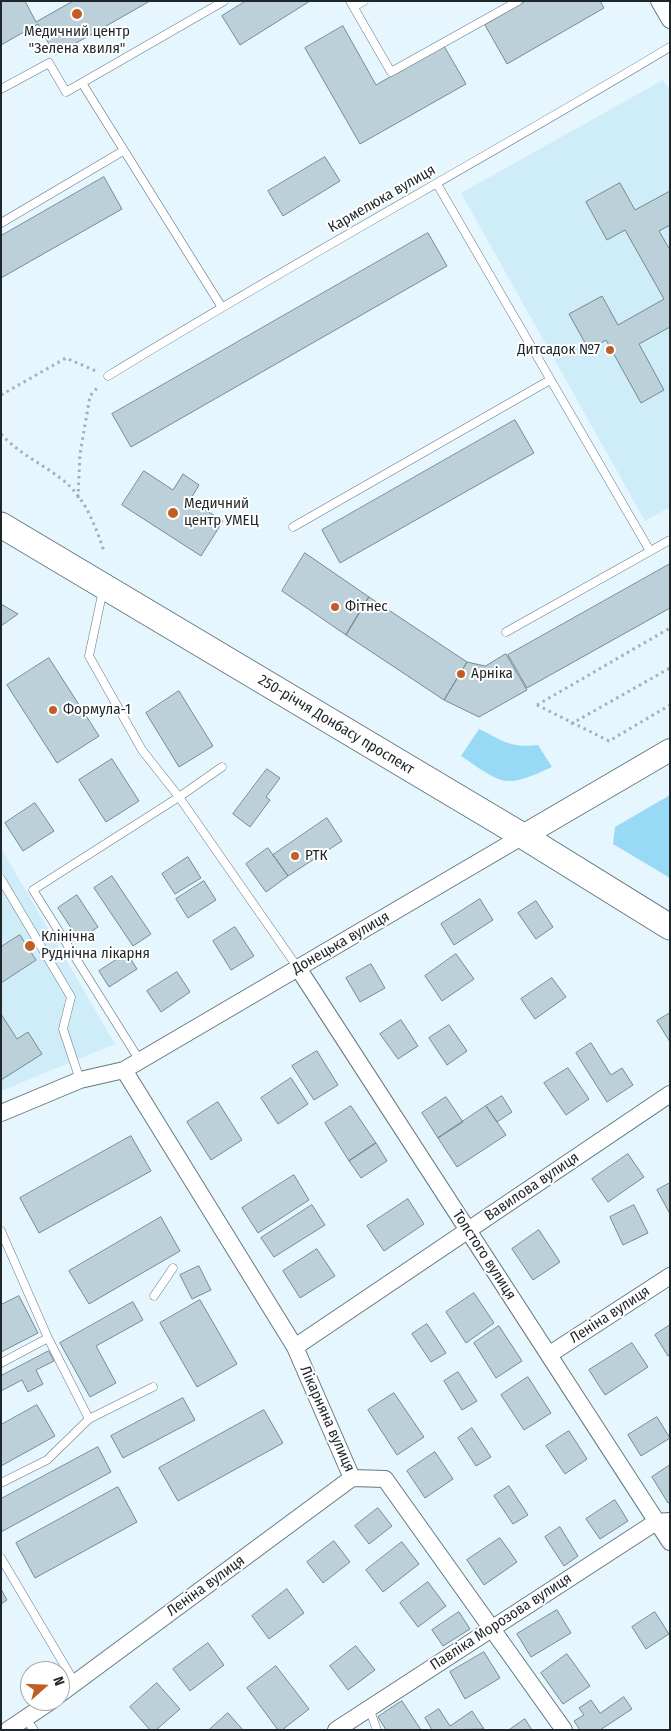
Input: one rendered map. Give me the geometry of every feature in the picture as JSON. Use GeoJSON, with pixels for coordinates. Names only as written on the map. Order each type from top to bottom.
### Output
{"type":"FeatureCollection","features":[{"type":"Feature","properties":{"kind":"main road","name":"250-річчя Донбасу проспект"},"geometry":{"type":"LineString","coordinates":[[1,525],[523,836],[670,927]]}},
{"type":"Feature","properties":{"kind":"main road","name":"Донецька вулиця"},"geometry":{"type":"LineString","coordinates":[[523,836],[670,750]]}},
{"type":"Feature","properties":{"kind":"street"},"geometry":{"type":"LineString","coordinates":[[659,1],[670,20]]}},
{"type":"Feature","properties":{"kind":"street","name":"Донецька вулиця"},"geometry":{"type":"LineString","coordinates":[[1,1113],[80,1080],[124,1070],[523,836]]}},
{"type":"Feature","properties":{"kind":"street","name":"Толстого вулиця"},"geometry":{"type":"LineString","coordinates":[[298,968],[468,1230],[663,1522],[670,1542]]}},
{"type":"Feature","properties":{"kind":"street","name":"Лікарняна вулиця"},"geometry":{"type":"LineString","coordinates":[[124,1070],[295,1347],[352,1478],[385,1479],[564,1730]]}},
{"type":"Feature","properties":{"kind":"street","name":"Вавилова вулиця"},"geometry":{"type":"LineString","coordinates":[[295,1347],[670,1094]]}},
{"type":"Feature","properties":{"kind":"street","name":"Леніна вулиця"},"geometry":{"type":"LineString","coordinates":[[550,1354],[670,1276]]}},
{"type":"Feature","properties":{"kind":"street","name":"Леніна вулиця"},"geometry":{"type":"LineString","coordinates":[[70,1687],[352,1478]]}},
{"type":"Feature","properties":{"kind":"street","name":"Павліка Морозова вулиця"},"geometry":{"type":"LineString","coordinates":[[336,1730],[491,1628],[663,1522]]}},
{"type":"Feature","properties":{"kind":"street"},"geometry":{"type":"LineString","coordinates":[[8,1730],[30,1724],[42,1711]]}},
{"type":"Feature","properties":{"kind":"lane"},"geometry":{"type":"LineString","coordinates":[[1,89],[49,63],[66,92],[224,1]]}},
{"type":"Feature","properties":{"kind":"lane"},"geometry":{"type":"LineString","coordinates":[[364,1],[352,4],[391,72],[518,1]]}},
{"type":"Feature","properties":{"kind":"lane","name":"Кармелюка вулиця"},"geometry":{"type":"LineString","coordinates":[[108,376],[221,306],[437,184],[670,47]]}},
{"type":"Feature","properties":{"kind":"lane"},"geometry":{"type":"LineString","coordinates":[[82,83],[221,306]]}},
{"type":"Feature","properties":{"kind":"lane"},"geometry":{"type":"LineString","coordinates":[[1,223],[123,151]]}},
{"type":"Feature","properties":{"kind":"lane"},"geometry":{"type":"LineString","coordinates":[[437,184],[650,551]]}},
{"type":"Feature","properties":{"kind":"lane"},"geometry":{"type":"LineString","coordinates":[[293,527],[550,380]]}},
{"type":"Feature","properties":{"kind":"lane"},"geometry":{"type":"LineString","coordinates":[[506,632],[670,540]]}},
{"type":"Feature","properties":{"kind":"lane"},"geometry":{"type":"LineString","coordinates":[[104,586],[89,656],[142,750],[179,797],[298,968]]}},
{"type":"Feature","properties":{"kind":"lane"},"geometry":{"type":"LineString","coordinates":[[140,1061],[32,890],[179,797],[222,767]]}},
{"type":"Feature","properties":{"kind":"lane"},"geometry":{"type":"LineString","coordinates":[[1,879],[71,997],[63,1029],[80,1080]]}},
{"type":"Feature","properties":{"kind":"lane"},"geometry":{"type":"LineString","coordinates":[[1,1232],[48,1338],[89,1419]]}},
{"type":"Feature","properties":{"kind":"lane"},"geometry":{"type":"LineString","coordinates":[[154,1296],[173,1268]]}},
{"type":"Feature","properties":{"kind":"lane"},"geometry":{"type":"LineString","coordinates":[[1,1363],[48,1338]]}},
{"type":"Feature","properties":{"kind":"lane"},"geometry":{"type":"LineString","coordinates":[[1,1482],[47,1460],[89,1419],[153,1387]]}},
{"type":"Feature","properties":{"kind":"lane"},"geometry":{"type":"LineString","coordinates":[[1,1558],[75,1683]]}},
{"type":"Feature","properties":{"kind":"lane"},"geometry":{"type":"LineString","coordinates":[[369,1708],[376,1730]]}},
{"type":"Feature","properties":{"kind":"path"},"geometry":{"type":"LineString","coordinates":[[1,395],[66,358],[108,376],[90,396],[80,454],[78,498]]}},
{"type":"Feature","properties":{"kind":"path"},"geometry":{"type":"LineString","coordinates":[[1,434],[12,446],[65,482],[92,516],[104,550]]}},
{"type":"Feature","properties":{"kind":"path"},"geometry":{"type":"LineString","coordinates":[[670,628],[537,705],[571,724],[609,741],[670,705]]}},
{"type":"Feature","properties":{"kind":"path"},"geometry":{"type":"LineString","coordinates":[[571,724],[670,668]]}},
{"type":"Feature","properties":{"kind":"shaded area","name":"Дитсадок №7"},"geometry":{"type":"Polygon","coordinates":[[[663,80],[670,91],[670,507],[645,521],[461,193],[663,80]]]}},
{"type":"Feature","properties":{"kind":"shaded area"},"geometry":{"type":"Polygon","coordinates":[[[479,729],[513,744],[538,745],[552,767],[524,779],[505,781],[496,778],[461,756],[479,729]]]}},
{"type":"Feature","properties":{"kind":"shaded area"},"geometry":{"type":"Polygon","coordinates":[[[670,795],[670,878],[613,844],[615,827],[670,795]]]}},
{"type":"Feature","properties":{"kind":"shaded area","name":"Клінічна Руднічна лікарня"},"geometry":{"type":"Polygon","coordinates":[[[1,848],[115,1044],[1,1091],[1,848]]]}},
{"type":"Feature","properties":{"kind":"building"},"geometry":{"type":"Polygon","coordinates":[[[1,1],[25,1],[36,22],[73,1],[150,1],[55,55],[38,24],[1,45],[1,1]]]}},
{"type":"Feature","properties":{"kind":"building"},"geometry":{"type":"Polygon","coordinates":[[[246,1],[310,1],[240,45],[222,16],[246,1]]]}},
{"type":"Feature","properties":{"kind":"building"},"geometry":{"type":"Polygon","coordinates":[[[526,1],[600,1],[604,8],[507,64],[485,25],[526,1]]]}},
{"type":"Feature","properties":{"kind":"building"},"geometry":{"type":"Polygon","coordinates":[[[343,26],[376,85],[444,46],[466,84],[360,144],[305,48],[343,26]]]}},
{"type":"Feature","properties":{"kind":"building"},"geometry":{"type":"Polygon","coordinates":[[[325,157],[340,181],[283,216],[268,191],[325,157]]]}},
{"type":"Feature","properties":{"kind":"building"},"geometry":{"type":"Polygon","coordinates":[[[104,177],[122,209],[1,278],[1,236],[104,177]]]}},
{"type":"Feature","properties":{"kind":"building"},"geometry":{"type":"Polygon","coordinates":[[[620,183],[635,210],[670,191],[670,225],[659,231],[670,250],[670,327],[639,344],[664,390],[641,403],[606,340],[589,350],[569,314],[602,296],[618,325],[664,299],[625,230],[607,240],[586,202],[620,183]]]}},
{"type":"Feature","properties":{"kind":"building"},"geometry":{"type":"Polygon","coordinates":[[[428,233],[447,266],[131,447],[112,414],[428,233]]]}},
{"type":"Feature","properties":{"kind":"building"},"geometry":{"type":"Polygon","coordinates":[[[515,420],[534,453],[340,563],[322,530],[515,420]]]}},
{"type":"Feature","properties":{"kind":"building","name":"Медичний центр УМЕЦ"},"geometry":{"type":"Polygon","coordinates":[[[144,471],[173,490],[183,474],[199,485],[190,500],[223,521],[201,556],[122,505],[144,471]]]}},
{"type":"Feature","properties":{"kind":"building"},"geometry":{"type":"Polygon","coordinates":[[[305,553],[369,597],[346,635],[282,591],[305,553]]]}},
{"type":"Feature","properties":{"kind":"building"},"geometry":{"type":"Polygon","coordinates":[[[670,564],[670,608],[527,688],[508,655],[670,564]]]}},
{"type":"Feature","properties":{"kind":"building"},"geometry":{"type":"Polygon","coordinates":[[[369,597],[467,662],[444,700],[346,635],[369,597]]]}},
{"type":"Feature","properties":{"kind":"building"},"geometry":{"type":"Polygon","coordinates":[[[1,604],[18,614],[1,626],[1,604]]]}},
{"type":"Feature","properties":{"kind":"building"},"geometry":{"type":"Polygon","coordinates":[[[506,654],[527,690],[479,717],[444,700],[467,662],[485,666],[506,654]]]}},
{"type":"Feature","properties":{"kind":"building","name":"Формула-1"},"geometry":{"type":"Polygon","coordinates":[[[49,658],[99,736],[57,763],[7,685],[49,658]]]}},
{"type":"Feature","properties":{"kind":"building"},"geometry":{"type":"Polygon","coordinates":[[[179,691],[213,746],[179,767],[146,713],[179,691]]]}},
{"type":"Feature","properties":{"kind":"building"},"geometry":{"type":"Polygon","coordinates":[[[112,759],[139,801],[106,822],[79,780],[112,759]]]}},
{"type":"Feature","properties":{"kind":"building"},"geometry":{"type":"Polygon","coordinates":[[[267,769],[280,778],[266,797],[270,800],[250,827],[233,814],[267,769]]]}},
{"type":"Feature","properties":{"kind":"building"},"geometry":{"type":"Polygon","coordinates":[[[35,803],[54,831],[23,851],[5,823],[35,803]]]}},
{"type":"Feature","properties":{"kind":"building"},"geometry":{"type":"Polygon","coordinates":[[[327,818],[342,841],[288,876],[273,855],[327,818]]]}},
{"type":"Feature","properties":{"kind":"building"},"geometry":{"type":"Polygon","coordinates":[[[268,848],[288,876],[266,892],[246,864],[268,848]]]}},
{"type":"Feature","properties":{"kind":"building"},"geometry":{"type":"Polygon","coordinates":[[[188,857],[201,878],[175,894],[162,874],[188,857]]]}},
{"type":"Feature","properties":{"kind":"building"},"geometry":{"type":"Polygon","coordinates":[[[112,876],[151,934],[133,946],[94,888],[112,876]]]}},
{"type":"Feature","properties":{"kind":"building"},"geometry":{"type":"Polygon","coordinates":[[[204,881],[216,900],[188,918],[176,899],[204,881]]]}},
{"type":"Feature","properties":{"kind":"building"},"geometry":{"type":"Polygon","coordinates":[[[77,895],[98,927],[79,940],[58,908],[77,895]]]}},
{"type":"Feature","properties":{"kind":"building"},"geometry":{"type":"Polygon","coordinates":[[[480,899],[493,920],[454,945],[441,924],[480,899]]]}},
{"type":"Feature","properties":{"kind":"building"},"geometry":{"type":"Polygon","coordinates":[[[536,901],[553,927],[536,939],[518,913],[536,901]]]}},
{"type":"Feature","properties":{"kind":"building"},"geometry":{"type":"Polygon","coordinates":[[[235,927],[254,956],[231,970],[213,941],[235,927]]]}},
{"type":"Feature","properties":{"kind":"building"},"geometry":{"type":"Polygon","coordinates":[[[20,935],[36,960],[1,983],[1,947],[20,935]]]}},
{"type":"Feature","properties":{"kind":"building"},"geometry":{"type":"Polygon","coordinates":[[[127,953],[137,969],[109,987],[99,971],[127,953]]]}},
{"type":"Feature","properties":{"kind":"building"},"geometry":{"type":"Polygon","coordinates":[[[456,954],[474,979],[442,1001],[425,976],[456,954]]]}},
{"type":"Feature","properties":{"kind":"building"},"geometry":{"type":"Polygon","coordinates":[[[371,964],[385,988],[360,1002],[346,978],[371,964]]]}},
{"type":"Feature","properties":{"kind":"building"},"geometry":{"type":"Polygon","coordinates":[[[177,972],[190,992],[161,1012],[147,991],[177,972]]]}},
{"type":"Feature","properties":{"kind":"building"},"geometry":{"type":"Polygon","coordinates":[[[552,978],[566,997],[535,1019],[521,999],[552,978]]]}},
{"type":"Feature","properties":{"kind":"building"},"geometry":{"type":"Polygon","coordinates":[[[670,1013],[670,1042],[657,1021],[670,1013]]]}},
{"type":"Feature","properties":{"kind":"building"},"geometry":{"type":"Polygon","coordinates":[[[1,1014],[17,1039],[28,1032],[42,1054],[1,1080],[1,1014]]]}},
{"type":"Feature","properties":{"kind":"building"},"geometry":{"type":"Polygon","coordinates":[[[401,1020],[418,1046],[398,1059],[380,1034],[401,1020]]]}},
{"type":"Feature","properties":{"kind":"building"},"geometry":{"type":"Polygon","coordinates":[[[449,1025],[467,1051],[447,1065],[429,1038],[449,1025]]]}},
{"type":"Feature","properties":{"kind":"building"},"geometry":{"type":"Polygon","coordinates":[[[591,1043],[611,1075],[622,1068],[633,1085],[607,1102],[576,1053],[591,1043]]]}},
{"type":"Feature","properties":{"kind":"building"},"geometry":{"type":"Polygon","coordinates":[[[317,1051],[338,1085],[314,1100],[292,1066],[317,1051]]]}},
{"type":"Feature","properties":{"kind":"building"},"geometry":{"type":"Polygon","coordinates":[[[568,1068],[589,1099],[566,1115],[544,1083],[568,1068]]]}},
{"type":"Feature","properties":{"kind":"building"},"geometry":{"type":"Polygon","coordinates":[[[291,1078],[308,1104],[278,1124],[261,1098],[291,1078]]]}},
{"type":"Feature","properties":{"kind":"building"},"geometry":{"type":"Polygon","coordinates":[[[502,1096],[512,1112],[497,1122],[486,1106],[502,1096]]]}},
{"type":"Feature","properties":{"kind":"building"},"geometry":{"type":"Polygon","coordinates":[[[446,1097],[463,1122],[438,1138],[422,1113],[446,1097]]]}},
{"type":"Feature","properties":{"kind":"building"},"geometry":{"type":"Polygon","coordinates":[[[218,1102],[242,1140],[211,1160],[187,1122],[218,1102]]]}},
{"type":"Feature","properties":{"kind":"building"},"geometry":{"type":"Polygon","coordinates":[[[351,1106],[376,1143],[349,1161],[325,1123],[351,1106]]]}},
{"type":"Feature","properties":{"kind":"building"},"geometry":{"type":"Polygon","coordinates":[[[486,1106],[506,1135],[457,1167],[438,1138],[486,1106]]]}},
{"type":"Feature","properties":{"kind":"building"},"geometry":{"type":"Polygon","coordinates":[[[131,1136],[151,1171],[39,1233],[20,1198],[131,1136]]]}},
{"type":"Feature","properties":{"kind":"building"},"geometry":{"type":"Polygon","coordinates":[[[376,1143],[387,1161],[361,1178],[349,1161],[376,1143]]]}},
{"type":"Feature","properties":{"kind":"building"},"geometry":{"type":"Polygon","coordinates":[[[628,1154],[644,1177],[608,1202],[592,1179],[628,1154]]]}},
{"type":"Feature","properties":{"kind":"building"},"geometry":{"type":"Polygon","coordinates":[[[294,1175],[309,1200],[258,1233],[242,1208],[294,1175]]]}},
{"type":"Feature","properties":{"kind":"building"},"geometry":{"type":"Polygon","coordinates":[[[670,1183],[670,1214],[657,1190],[670,1183]]]}},
{"type":"Feature","properties":{"kind":"building"},"geometry":{"type":"Polygon","coordinates":[[[408,1199],[424,1224],[384,1251],[367,1226],[408,1199]]]}},
{"type":"Feature","properties":{"kind":"building"},"geometry":{"type":"Polygon","coordinates":[[[312,1205],[325,1225],[274,1257],[261,1238],[312,1205]]]}},
{"type":"Feature","properties":{"kind":"building"},"geometry":{"type":"Polygon","coordinates":[[[634,1205],[648,1233],[623,1245],[610,1217],[634,1205]]]}},
{"type":"Feature","properties":{"kind":"building"},"geometry":{"type":"Polygon","coordinates":[[[161,1217],[180,1251],[89,1304],[69,1271],[161,1217]]]}},
{"type":"Feature","properties":{"kind":"building"},"geometry":{"type":"Polygon","coordinates":[[[539,1230],[560,1262],[533,1280],[512,1249],[539,1230]]]}},
{"type":"Feature","properties":{"kind":"building"},"geometry":{"type":"Polygon","coordinates":[[[317,1249],[335,1276],[300,1298],[283,1271],[317,1249]]]}},
{"type":"Feature","properties":{"kind":"building"},"geometry":{"type":"Polygon","coordinates":[[[199,1266],[211,1290],[192,1299],[180,1275],[199,1266]]]}},
{"type":"Feature","properties":{"kind":"building"},"geometry":{"type":"Polygon","coordinates":[[[474,1293],[494,1323],[466,1343],[446,1312],[474,1293]]]}},
{"type":"Feature","properties":{"kind":"building"},"geometry":{"type":"Polygon","coordinates":[[[19,1296],[38,1333],[1,1352],[1,1305],[19,1296]]]}},
{"type":"Feature","properties":{"kind":"building"},"geometry":{"type":"Polygon","coordinates":[[[200,1300],[237,1364],[197,1387],[160,1323],[200,1300]]]}},
{"type":"Feature","properties":{"kind":"building"},"geometry":{"type":"Polygon","coordinates":[[[133,1302],[143,1320],[96,1346],[116,1383],[90,1397],[60,1343],[133,1302]]]}},
{"type":"Feature","properties":{"kind":"building"},"geometry":{"type":"Polygon","coordinates":[[[427,1324],[446,1353],[431,1362],[412,1334],[427,1324]]]}},
{"type":"Feature","properties":{"kind":"building"},"geometry":{"type":"Polygon","coordinates":[[[670,1325],[670,1355],[668,1356],[655,1335],[670,1325]]]}},
{"type":"Feature","properties":{"kind":"building"},"geometry":{"type":"Polygon","coordinates":[[[499,1326],[522,1361],[496,1378],[474,1343],[499,1326]]]}},
{"type":"Feature","properties":{"kind":"building"},"geometry":{"type":"Polygon","coordinates":[[[632,1343],[648,1367],[605,1395],[589,1370],[632,1343]]]}},
{"type":"Feature","properties":{"kind":"building"},"geometry":{"type":"Polygon","coordinates":[[[49,1351],[54,1361],[36,1370],[43,1384],[28,1392],[22,1380],[1,1391],[1,1376],[49,1351]]]}},
{"type":"Feature","properties":{"kind":"building"},"geometry":{"type":"Polygon","coordinates":[[[458,1372],[477,1401],[462,1410],[444,1381],[458,1372]]]}},
{"type":"Feature","properties":{"kind":"building"},"geometry":{"type":"Polygon","coordinates":[[[528,1377],[551,1413],[524,1430],[501,1395],[528,1377]]]}},
{"type":"Feature","properties":{"kind":"building"},"geometry":{"type":"Polygon","coordinates":[[[394,1393],[424,1437],[397,1455],[368,1410],[394,1393]]]}},
{"type":"Feature","properties":{"kind":"building"},"geometry":{"type":"Polygon","coordinates":[[[183,1398],[195,1420],[123,1458],[111,1436],[183,1398]]]}},
{"type":"Feature","properties":{"kind":"building"},"geometry":{"type":"Polygon","coordinates":[[[37,1405],[55,1436],[1,1466],[1,1425],[37,1405]]]}},
{"type":"Feature","properties":{"kind":"building"},"geometry":{"type":"Polygon","coordinates":[[[264,1410],[283,1443],[178,1501],[159,1468],[264,1410]]]}},
{"type":"Feature","properties":{"kind":"building"},"geometry":{"type":"Polygon","coordinates":[[[657,1417],[670,1438],[641,1456],[628,1435],[657,1417]]]}},
{"type":"Feature","properties":{"kind":"building"},"geometry":{"type":"Polygon","coordinates":[[[472,1428],[491,1457],[476,1466],[458,1438],[472,1428]]]}},
{"type":"Feature","properties":{"kind":"building"},"geometry":{"type":"Polygon","coordinates":[[[569,1431],[587,1459],[565,1474],[546,1446],[569,1431]]]}},
{"type":"Feature","properties":{"kind":"building"},"geometry":{"type":"Polygon","coordinates":[[[98,1447],[111,1472],[1,1532],[1,1499],[98,1447]]]}},
{"type":"Feature","properties":{"kind":"building"},"geometry":{"type":"Polygon","coordinates":[[[435,1452],[453,1479],[425,1498],[407,1471],[435,1452]]]}},
{"type":"Feature","properties":{"kind":"building"},"geometry":{"type":"Polygon","coordinates":[[[670,1465],[670,1502],[668,1503],[652,1477],[670,1465]]]}},
{"type":"Feature","properties":{"kind":"building"},"geometry":{"type":"Polygon","coordinates":[[[509,1486],[528,1515],[513,1524],[494,1496],[509,1486]]]}},
{"type":"Feature","properties":{"kind":"building"},"geometry":{"type":"Polygon","coordinates":[[[118,1487],[137,1522],[35,1578],[16,1543],[118,1487]]]}},
{"type":"Feature","properties":{"kind":"building"},"geometry":{"type":"Polygon","coordinates":[[[615,1500],[628,1521],[600,1539],[586,1519],[615,1500]]]}},
{"type":"Feature","properties":{"kind":"building"},"geometry":{"type":"Polygon","coordinates":[[[378,1508],[392,1526],[369,1544],[355,1526],[378,1508]]]}},
{"type":"Feature","properties":{"kind":"building"},"geometry":{"type":"Polygon","coordinates":[[[560,1527],[578,1556],[564,1566],[545,1537],[560,1527]]]}},
{"type":"Feature","properties":{"kind":"building"},"geometry":{"type":"Polygon","coordinates":[[[500,1538],[517,1562],[484,1585],[467,1560],[500,1538]]]}},
{"type":"Feature","properties":{"kind":"building"},"geometry":{"type":"Polygon","coordinates":[[[334,1541],[350,1562],[323,1583],[307,1562],[334,1541]]]}},
{"type":"Feature","properties":{"kind":"building"},"geometry":{"type":"Polygon","coordinates":[[[402,1542],[419,1564],[383,1592],[366,1570],[402,1542]]]}},
{"type":"Feature","properties":{"kind":"building"},"geometry":{"type":"Polygon","coordinates":[[[428,1582],[446,1606],[418,1627],[400,1603],[428,1582]]]}},
{"type":"Feature","properties":{"kind":"building"},"geometry":{"type":"Polygon","coordinates":[[[1,1589],[7,1600],[1,1604],[1,1589]]]}},
{"type":"Feature","properties":{"kind":"building"},"geometry":{"type":"Polygon","coordinates":[[[287,1589],[304,1613],[269,1639],[252,1616],[287,1589]]]}},
{"type":"Feature","properties":{"kind":"building"},"geometry":{"type":"Polygon","coordinates":[[[557,1610],[571,1633],[531,1657],[517,1634],[557,1610]]]}},
{"type":"Feature","properties":{"kind":"building"},"geometry":{"type":"Polygon","coordinates":[[[459,1612],[470,1629],[443,1646],[432,1630],[459,1612]]]}},
{"type":"Feature","properties":{"kind":"building"},"geometry":{"type":"Polygon","coordinates":[[[655,1612],[669,1634],[646,1649],[632,1627],[655,1612]]]}},
{"type":"Feature","properties":{"kind":"building"},"geometry":{"type":"Polygon","coordinates":[[[208,1643],[224,1665],[190,1691],[173,1669],[208,1643]]]}},
{"type":"Feature","properties":{"kind":"building"},"geometry":{"type":"Polygon","coordinates":[[[356,1646],[375,1670],[348,1690],[330,1666],[356,1646]]]}},
{"type":"Feature","properties":{"kind":"building"},"geometry":{"type":"Polygon","coordinates":[[[484,1652],[500,1678],[465,1699],[450,1672],[484,1652]]]}},
{"type":"Feature","properties":{"kind":"building"},"geometry":{"type":"Polygon","coordinates":[[[567,1654],[590,1686],[563,1704],[541,1673],[567,1654]]]}},
{"type":"Feature","properties":{"kind":"building"},"geometry":{"type":"Polygon","coordinates":[[[276,1666],[309,1709],[282,1730],[278,1730],[247,1688],[276,1666]]]}},
{"type":"Feature","properties":{"kind":"building"},"geometry":{"type":"Polygon","coordinates":[[[157,1683],[180,1709],[156,1730],[150,1730],[130,1707],[157,1683]]]}},
{"type":"Feature","properties":{"kind":"building"},"geometry":{"type":"Polygon","coordinates":[[[624,1697],[632,1709],[600,1730],[580,1730],[574,1721],[584,1715],[579,1708],[591,1700],[600,1713],[624,1697]]]}},
{"type":"Feature","properties":{"kind":"building"},"geometry":{"type":"Polygon","coordinates":[[[402,1701],[421,1730],[386,1730],[378,1717],[402,1701]]]}},
{"type":"Feature","properties":{"kind":"building"},"geometry":{"type":"Polygon","coordinates":[[[439,1709],[450,1726],[472,1711],[484,1729],[432,1730],[425,1718],[439,1709]]]}},
{"type":"Feature","properties":{"kind":"building"},"geometry":{"type":"Polygon","coordinates":[[[228,1713],[243,1730],[209,1730],[228,1713]]]}},
{"type":"Feature","properties":{"kind":"building"},"geometry":{"type":"Polygon","coordinates":[[[525,1719],[532,1730],[509,1730],[525,1719]]]}},
{"type":"Feature","properties":{"kind":"place","name":"Медичний центр \"Зелена хвиля\""},"geometry":{"type":"Point","coordinates":[77,14]}},
{"type":"Feature","properties":{"kind":"place","name":"Дитсадок №7"},"geometry":{"type":"Point","coordinates":[610,350]}},
{"type":"Feature","properties":{"kind":"place","name":"Медичний центр УМЕЦ"},"geometry":{"type":"Point","coordinates":[173,513]}},
{"type":"Feature","properties":{"kind":"place","name":"Фітнес"},"geometry":{"type":"Point","coordinates":[335,607]}},
{"type":"Feature","properties":{"kind":"place","name":"Арніка"},"geometry":{"type":"Point","coordinates":[461,674]}},
{"type":"Feature","properties":{"kind":"place","name":"Формула-1"},"geometry":{"type":"Point","coordinates":[53,710]}},
{"type":"Feature","properties":{"kind":"place","name":"РТК"},"geometry":{"type":"Point","coordinates":[295,856]}},
{"type":"Feature","properties":{"kind":"place","name":"Клінічна Руднічна лікарня"},"geometry":{"type":"Point","coordinates":[30,946]}}]}
